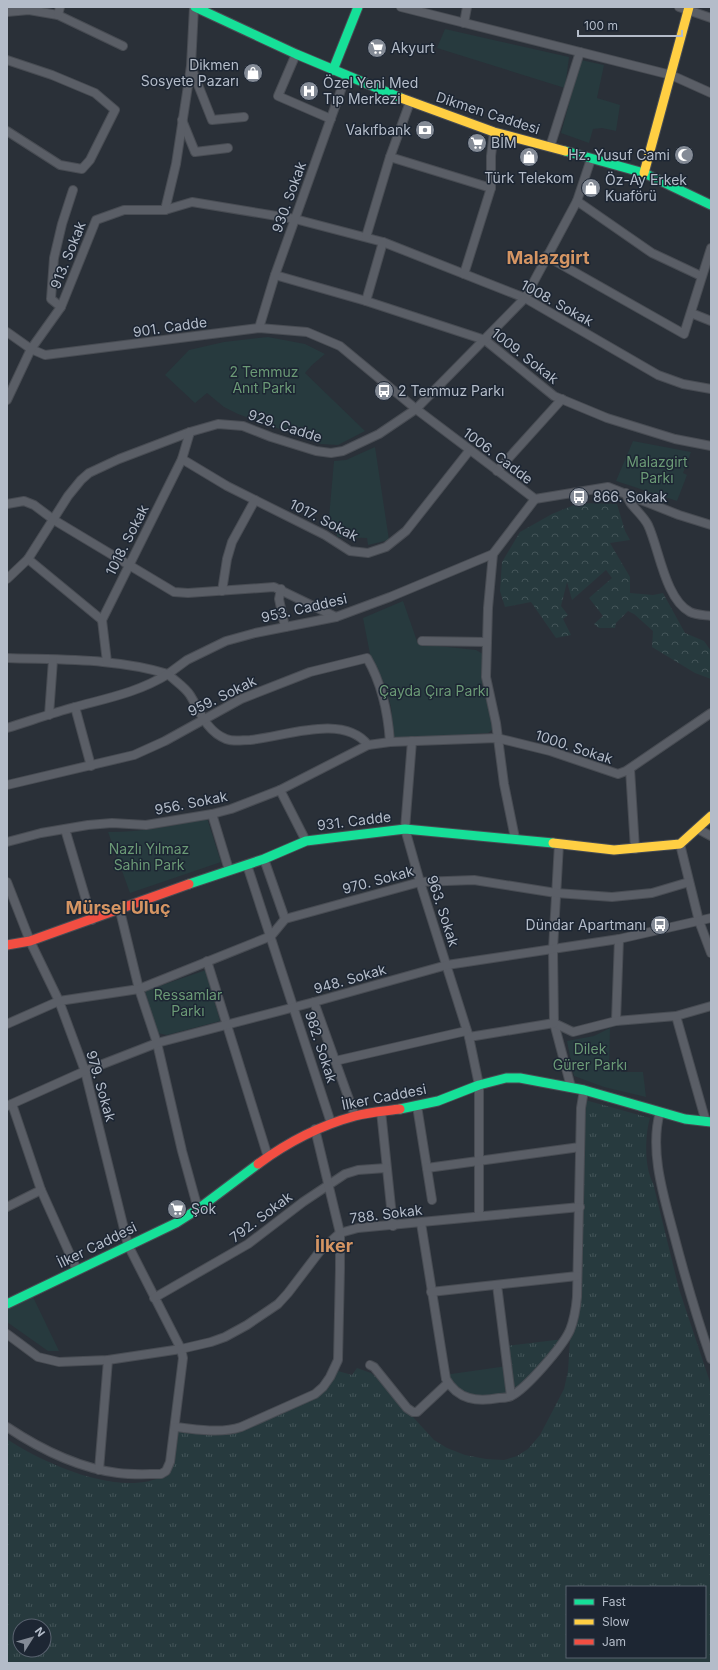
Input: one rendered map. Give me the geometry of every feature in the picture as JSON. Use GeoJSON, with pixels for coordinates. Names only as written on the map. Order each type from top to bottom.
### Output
{"type":"FeatureCollection","features":[{"type":"Feature","properties":{"kind":"main road","name":"Dikmen Caddesi"},"geometry":{"type":"LineString","coordinates":[[195,7],[296,54],[410,102],[494,132],[644,173],[711,205]]}},
{"type":"Feature","properties":{"kind":"main road"},"geometry":{"type":"LineString","coordinates":[[333,70],[358,7]]}},
{"type":"Feature","properties":{"kind":"main road"},"geometry":{"type":"LineString","coordinates":[[644,173],[689,8]]}},
{"type":"Feature","properties":{"kind":"main road"},"geometry":{"type":"LineString","coordinates":[[680,844],[711,816]]}},
{"type":"Feature","properties":{"kind":"main road","name":"931. Cadde"},"geometry":{"type":"LineString","coordinates":[[7,945],[30,941],[92,920],[229,870],[248,865],[306,841],[405,829],[515,838],[614,850],[680,844]]}},
{"type":"Feature","properties":{"kind":"main road","name":"İlker Caddesi"},"geometry":{"type":"LineString","coordinates":[[7,1304],[176,1223],[198,1209],[292,1139],[331,1123],[355,1116],[417,1106],[438,1101],[479,1085],[506,1078],[520,1078],[584,1090],[685,1119],[708,1122]]}},
{"type":"Feature","properties":{"kind":"street"},"geometry":{"type":"LineString","coordinates":[[165,210],[176,164],[191,66],[195,7]]}},
{"type":"Feature","properties":{"kind":"street"},"geometry":{"type":"LineString","coordinates":[[401,7],[670,75],[711,93]]}},
{"type":"Feature","properties":{"kind":"street"},"geometry":{"type":"LineString","coordinates":[[464,23],[467,7]]}},
{"type":"Feature","properties":{"kind":"street"},"geometry":{"type":"LineString","coordinates":[[679,7],[689,8],[711,18]]}},
{"type":"Feature","properties":{"kind":"street"},"geometry":{"type":"LineString","coordinates":[[7,12],[29,10],[59,11],[123,46]]}},
{"type":"Feature","properties":{"kind":"street"},"geometry":{"type":"LineString","coordinates":[[550,147],[580,52]]}},
{"type":"Feature","properties":{"kind":"street"},"geometry":{"type":"LineString","coordinates":[[296,54],[278,96],[331,119]]}},
{"type":"Feature","properties":{"kind":"street"},"geometry":{"type":"LineString","coordinates":[[7,60],[52,75],[95,93],[115,110],[90,160],[82,169],[60,165],[7,131]]}},
{"type":"Feature","properties":{"kind":"street"},"geometry":{"type":"LineString","coordinates":[[191,66],[212,120],[244,117]]}},
{"type":"Feature","properties":{"kind":"street","name":"930. Sokak"},"geometry":{"type":"LineString","coordinates":[[259,328],[275,275],[346,76]]}},
{"type":"Feature","properties":{"kind":"street"},"geometry":{"type":"LineString","coordinates":[[366,237],[390,157],[410,102]]}},
{"type":"Feature","properties":{"kind":"street"},"geometry":{"type":"LineString","coordinates":[[182,120],[195,152],[228,148]]}},
{"type":"Feature","properties":{"kind":"street"},"geometry":{"type":"LineString","coordinates":[[464,274],[491,188],[491,156],[494,132]]}},
{"type":"Feature","properties":{"kind":"street"},"geometry":{"type":"LineString","coordinates":[[390,157],[491,188]]}},
{"type":"Feature","properties":{"kind":"street","name":"929. Cadde"},"geometry":{"type":"LineString","coordinates":[[7,579],[28,559],[68,496],[89,473],[119,459],[190,432],[218,424],[231,423],[301,446],[331,453],[343,451],[379,434],[416,409],[525,298],[546,256],[578,201],[591,159]]}},
{"type":"Feature","properties":{"kind":"street"},"geometry":{"type":"LineString","coordinates":[[61,307],[51,299],[54,258],[62,224],[73,190]]}},
{"type":"Feature","properties":{"kind":"street"},"geometry":{"type":"LineString","coordinates":[[578,201],[652,253],[701,276]]}},
{"type":"Feature","properties":{"kind":"street","name":"913. Sokak"},"geometry":{"type":"LineString","coordinates":[[7,400],[31,349],[61,307],[96,220],[124,210],[165,210],[192,202],[295,219]]}},
{"type":"Feature","properties":{"kind":"street","name":"1008. Sokak"},"geometry":{"type":"LineString","coordinates":[[295,219],[383,242],[525,298],[658,375],[683,384],[711,389]]}},
{"type":"Feature","properties":{"kind":"street"},"geometry":{"type":"LineString","coordinates":[[366,301],[383,242]]}},
{"type":"Feature","properties":{"kind":"street"},"geometry":{"type":"LineString","coordinates":[[546,256],[684,334],[711,248]]}},
{"type":"Feature","properties":{"kind":"street","name":"1009. Sokak"},"geometry":{"type":"LineString","coordinates":[[275,275],[366,301],[485,340],[554,396],[607,418],[675,439],[711,446]]}},
{"type":"Feature","properties":{"kind":"street"},"geometry":{"type":"LineString","coordinates":[[691,314],[711,321]]}},
{"type":"Feature","properties":{"kind":"street","name":"901. Cadde"},"geometry":{"type":"LineString","coordinates":[[7,332],[31,349],[45,355],[259,328],[307,332],[340,346]]}},
{"type":"Feature","properties":{"kind":"street","name":"1006. Cadde"},"geometry":{"type":"LineString","coordinates":[[340,346],[469,451],[535,499],[608,487],[626,492],[679,515],[711,525]]}},
{"type":"Feature","properties":{"kind":"street"},"geometry":{"type":"LineString","coordinates":[[497,471],[562,399]]}},
{"type":"Feature","properties":{"kind":"street","name":"1018. Sokak"},"geometry":{"type":"LineString","coordinates":[[102,620],[182,459],[190,432]]}},
{"type":"Feature","properties":{"kind":"street","name":"1017. Sokak"},"geometry":{"type":"LineString","coordinates":[[182,459],[227,486],[325,535],[350,551],[360,553],[373,552],[386,548],[406,531],[469,451]]}},
{"type":"Feature","properties":{"kind":"street"},"geometry":{"type":"LineString","coordinates":[[626,492],[628,500],[646,522],[661,567],[680,602],[691,612],[711,616]]}},
{"type":"Feature","properties":{"kind":"street","name":"953. Caddesi"},"geometry":{"type":"LineString","coordinates":[[7,728],[75,707],[132,692],[150,685],[187,660],[226,641],[336,617],[390,597],[493,554],[535,499]]}},
{"type":"Feature","properties":{"kind":"street"},"geometry":{"type":"LineString","coordinates":[[222,591],[227,559],[232,542],[255,500]]}},
{"type":"Feature","properties":{"kind":"street"},"geometry":{"type":"LineString","coordinates":[[7,504],[24,501],[34,504],[54,520],[174,592],[188,593],[266,587],[281,590],[336,617]]}},
{"type":"Feature","properties":{"kind":"street"},"geometry":{"type":"LineString","coordinates":[[493,554],[486,642],[486,677],[496,723],[504,784],[515,838]]}},
{"type":"Feature","properties":{"kind":"street"},"geometry":{"type":"LineString","coordinates":[[28,559],[102,620],[107,662]]}},
{"type":"Feature","properties":{"kind":"street"},"geometry":{"type":"LineString","coordinates":[[281,590],[279,599],[285,627]]}},
{"type":"Feature","properties":{"kind":"street"},"geometry":{"type":"LineString","coordinates":[[422,641],[486,642]]}},
{"type":"Feature","properties":{"kind":"street"},"geometry":{"type":"LineString","coordinates":[[7,658],[107,662],[146,667],[168,674],[189,694],[202,720],[226,739],[237,741],[339,728],[352,732],[364,739],[368,745]]}},
{"type":"Feature","properties":{"kind":"street","name":"959. Sokak"},"geometry":{"type":"LineString","coordinates":[[7,785],[134,755],[148,750],[241,699],[310,672],[367,658],[378,681],[388,713],[390,742]]}},
{"type":"Feature","properties":{"kind":"street"},"geometry":{"type":"LineString","coordinates":[[49,715],[53,660]]}},
{"type":"Feature","properties":{"kind":"street"},"geometry":{"type":"LineString","coordinates":[[75,707],[91,766]]}},
{"type":"Feature","properties":{"kind":"street","name":"1000. Sokak"},"geometry":{"type":"LineString","coordinates":[[390,742],[497,738],[557,753],[614,774],[622,773],[630,769],[711,714]]}},
{"type":"Feature","properties":{"kind":"street","name":"963. Sokak"},"geometry":{"type":"LineString","coordinates":[[412,741],[405,829],[467,1034],[479,1085],[479,1216]]}},
{"type":"Feature","properties":{"kind":"street","name":"956. Sokak"},"geometry":{"type":"LineString","coordinates":[[7,842],[65,829],[112,823],[146,825],[212,814],[231,809],[280,790],[368,745],[390,742]]}},
{"type":"Feature","properties":{"kind":"street"},"geometry":{"type":"LineString","coordinates":[[630,769],[635,849]]}},
{"type":"Feature","properties":{"kind":"street"},"geometry":{"type":"LineString","coordinates":[[280,790],[306,841]]}},
{"type":"Feature","properties":{"kind":"street"},"geometry":{"type":"LineString","coordinates":[[212,814],[229,870]]}},
{"type":"Feature","properties":{"kind":"street"},"geometry":{"type":"LineString","coordinates":[[698,828],[711,836]]}},
{"type":"Feature","properties":{"kind":"street"},"geometry":{"type":"LineString","coordinates":[[65,829],[92,920]]}},
{"type":"Feature","properties":{"kind":"street"},"geometry":{"type":"LineString","coordinates":[[559,844],[553,949],[554,1023],[571,1087]]}},
{"type":"Feature","properties":{"kind":"street"},"geometry":{"type":"LineString","coordinates":[[680,844],[699,921],[711,953]]}},
{"type":"Feature","properties":{"kind":"street"},"geometry":{"type":"LineString","coordinates":[[7,1024],[59,1001],[139,988],[271,936],[285,919],[264,859]]}},
{"type":"Feature","properties":{"kind":"street","name":"982. Sokak"},"geometry":{"type":"LineString","coordinates":[[248,865],[331,1123]]}},
{"type":"Feature","properties":{"kind":"street","name":"970. Sokak"},"geometry":{"type":"LineString","coordinates":[[285,919],[420,882],[474,880],[556,893],[612,897],[652,893],[689,882]]}},
{"type":"Feature","properties":{"kind":"street","name":"979. Sokak"},"geometry":{"type":"LineString","coordinates":[[7,882],[30,941],[59,1001],[85,1072],[128,1245],[154,1298],[182,1349]]}},
{"type":"Feature","properties":{"kind":"street"},"geometry":{"type":"LineString","coordinates":[[120,910],[139,988],[158,1043],[182,1151],[198,1209]]}},
{"type":"Feature","properties":{"kind":"street","name":"948. Sokak"},"geometry":{"type":"LineString","coordinates":[[9,1105],[85,1072],[158,1043],[295,1008],[447,965],[619,939],[711,918]]}},
{"type":"Feature","properties":{"kind":"street"},"geometry":{"type":"LineString","coordinates":[[616,1021],[619,939]]}},
{"type":"Feature","properties":{"kind":"street"},"geometry":{"type":"LineString","coordinates":[[207,962],[268,1157]]}},
{"type":"Feature","properties":{"kind":"street","name":"982. Sokak"},"geometry":{"type":"LineString","coordinates":[[314,1002],[355,1116]]}},
{"type":"Feature","properties":{"kind":"street"},"geometry":{"type":"LineString","coordinates":[[335,1062],[467,1034],[554,1023],[573,1032],[616,1021],[676,1016],[711,1006]]}},
{"type":"Feature","properties":{"kind":"street"},"geometry":{"type":"LineString","coordinates":[[676,1016],[708,1122]]}},
{"type":"Feature","properties":{"kind":"street"},"geometry":{"type":"LineString","coordinates":[[421,1223],[444,1375],[448,1383],[461,1394],[478,1401],[511,1396],[540,1370],[557,1351],[570,1330],[576,1304],[580,1207],[581,1108],[584,1090]]}},
{"type":"Feature","properties":{"kind":"street"},"geometry":{"type":"LineString","coordinates":[[9,1105],[41,1190],[77,1270]]}},
{"type":"Feature","properties":{"kind":"street"},"geometry":{"type":"LineString","coordinates":[[417,1106],[432,1200]]}},
{"type":"Feature","properties":{"kind":"street"},"geometry":{"type":"LineString","coordinates":[[382,1111],[386,1168],[393,1226]]}},
{"type":"Feature","properties":{"kind":"street"},"geometry":{"type":"LineString","coordinates":[[660,1112],[656,1124],[660,1175],[685,1278],[711,1359]]}},
{"type":"Feature","properties":{"kind":"street"},"geometry":{"type":"LineString","coordinates":[[175,1427],[230,1431],[307,1399],[323,1387],[335,1369],[338,1360],[340,1233],[315,1130]]}},
{"type":"Feature","properties":{"kind":"street"},"geometry":{"type":"LineString","coordinates":[[427,1168],[580,1147]]}},
{"type":"Feature","properties":{"kind":"street","name":"792. Sokak"},"geometry":{"type":"LineString","coordinates":[[154,1298],[248,1244],[328,1184],[345,1174],[358,1170],[386,1168]]}},
{"type":"Feature","properties":{"kind":"street"},"geometry":{"type":"LineString","coordinates":[[7,1207],[41,1190]]}},
{"type":"Feature","properties":{"kind":"street","name":"788. Sokak"},"geometry":{"type":"LineString","coordinates":[[7,1334],[38,1357],[50,1361],[108,1360],[182,1349],[225,1337],[266,1313],[288,1293],[320,1251],[340,1233],[358,1228],[393,1226],[479,1216],[580,1207]]}},
{"type":"Feature","properties":{"kind":"street"},"geometry":{"type":"LineString","coordinates":[[431,1292],[577,1276]]}},
{"type":"Feature","properties":{"kind":"street"},"geometry":{"type":"LineString","coordinates":[[497,1285],[511,1396]]}},
{"type":"Feature","properties":{"kind":"street"},"geometry":{"type":"LineString","coordinates":[[7,1427],[62,1457],[86,1467],[136,1474],[161,1474],[166,1471],[170,1462],[183,1358],[182,1349]]}},
{"type":"Feature","properties":{"kind":"street"},"geometry":{"type":"LineString","coordinates":[[99,1470],[108,1360]]}},
{"type":"Feature","properties":{"kind":"street"},"geometry":{"type":"LineString","coordinates":[[370,1365],[374,1367],[407,1408],[413,1412],[417,1412],[448,1383]]}},
{"type":"Feature","properties":{"kind":"green space"},"geometry":{"type":"Polygon","coordinates":[[[445,29],[569,57],[565,88],[437,48],[445,29]]]}},
{"type":"Feature","properties":{"kind":"green space"},"geometry":{"type":"Polygon","coordinates":[[[581,60],[604,65],[597,98],[620,105],[616,131],[602,128],[593,129],[589,143],[561,133],[581,60]]]}},
{"type":"Feature","properties":{"kind":"green space","name":"2 Temmuz Anıt Parkı"},"geometry":{"type":"Polygon","coordinates":[[[268,337],[305,344],[325,354],[305,373],[365,431],[338,445],[321,444],[238,414],[224,407],[207,393],[195,403],[165,375],[189,350],[224,342],[268,337]]]}},
{"type":"Feature","properties":{"kind":"green space","name":"Malazgirt Parkı"},"geometry":{"type":"Polygon","coordinates":[[[633,441],[691,452],[683,473],[687,475],[677,501],[616,481],[633,441]]]}},
{"type":"Feature","properties":{"kind":"green space"},"geometry":{"type":"Polygon","coordinates":[[[375,447],[389,540],[368,545],[367,538],[337,537],[337,533],[328,529],[334,461],[346,460],[375,447]]]}},
{"type":"Feature","properties":{"kind":"green space"},"geometry":{"type":"Polygon","coordinates":[[[579,503],[617,504],[625,531],[630,540],[610,543],[630,577],[630,593],[653,595],[663,593],[685,633],[704,641],[711,651],[711,679],[695,673],[652,647],[653,631],[634,614],[628,611],[616,623],[615,628],[599,628],[594,624],[603,616],[589,598],[612,578],[606,570],[572,600],[567,582],[561,606],[568,615],[563,619],[571,635],[556,638],[531,602],[505,607],[500,591],[502,562],[520,532],[552,514],[579,503]]]}},
{"type":"Feature","properties":{"kind":"green space","name":"Çayda Çıra Parkı"},"geometry":{"type":"Polygon","coordinates":[[[403,601],[418,644],[476,650],[483,654],[482,685],[493,724],[492,730],[488,733],[394,739],[391,707],[386,687],[370,654],[363,618],[403,601]]]}},
{"type":"Feature","properties":{"kind":"green space","name":"Nazlı Yılmaz Sahin Park"},"geometry":{"type":"Polygon","coordinates":[[[207,818],[221,862],[130,893],[108,832],[158,828],[207,818]]]}},
{"type":"Feature","properties":{"kind":"green space","name":"Ressamlar Parkı"},"geometry":{"type":"Polygon","coordinates":[[[206,970],[220,1021],[167,1035],[157,1033],[145,991],[206,970]]]}},
{"type":"Feature","properties":{"kind":"green space","name":"Dilek Gürer Parkı"},"geometry":{"type":"Polygon","coordinates":[[[610,1028],[609,1066],[622,1072],[643,1072],[646,1097],[604,1087],[574,1076],[567,1041],[594,1036],[610,1028]]]}},
{"type":"Feature","properties":{"kind":"green space"},"geometry":{"type":"Polygon","coordinates":[[[585,1100],[650,1118],[646,1142],[648,1168],[679,1289],[711,1385],[711,1663],[7,1663],[7,1439],[41,1459],[84,1475],[106,1481],[128,1483],[148,1481],[165,1475],[173,1431],[206,1434],[230,1433],[307,1401],[338,1371],[352,1375],[357,1368],[371,1373],[381,1382],[434,1440],[447,1448],[465,1455],[486,1459],[504,1460],[517,1456],[528,1449],[540,1435],[564,1389],[568,1371],[585,1100]]]}},
{"type":"Feature","properties":{"kind":"green space"},"geometry":{"type":"Polygon","coordinates":[[[33,1297],[59,1351],[48,1351],[7,1322],[7,1309],[33,1297]]]}},
{"type":"Feature","properties":{"kind":"green space"},"geometry":{"type":"Polygon","coordinates":[[[564,1339],[511,1396],[505,1346],[564,1339]]]}},
{"type":"Feature","properties":{"kind":"green space"},"geometry":{"type":"Polygon","coordinates":[[[507,1366],[511,1396],[469,1399],[444,1375],[507,1366]]]}},
{"type":"Feature","properties":{"kind":"traffic: fast"},"geometry":{"type":"LineString","coordinates":[[195,7],[296,54],[401,98]]}},
{"type":"Feature","properties":{"kind":"traffic: fast"},"geometry":{"type":"LineString","coordinates":[[333,70],[358,7]]}},
{"type":"Feature","properties":{"kind":"traffic: fast"},"geometry":{"type":"LineString","coordinates":[[565,151],[644,173],[711,205]]}},
{"type":"Feature","properties":{"kind":"traffic: fast"},"geometry":{"type":"LineString","coordinates":[[189,884],[264,859],[306,841],[405,829],[553,843]]}},
{"type":"Feature","properties":{"kind":"traffic: fast"},"geometry":{"type":"LineString","coordinates":[[400,1109],[438,1101],[479,1085],[506,1078],[520,1078],[584,1090],[685,1119],[711,1122]]}},
{"type":"Feature","properties":{"kind":"traffic: fast"},"geometry":{"type":"LineString","coordinates":[[7,1304],[176,1223],[198,1209],[258,1164]]}},
{"type":"Feature","properties":{"kind":"traffic: slow"},"geometry":{"type":"LineString","coordinates":[[644,173],[689,7]]}},
{"type":"Feature","properties":{"kind":"traffic: slow"},"geometry":{"type":"LineString","coordinates":[[401,98],[494,132],[565,151]]}},
{"type":"Feature","properties":{"kind":"traffic: slow"},"geometry":{"type":"LineString","coordinates":[[553,843],[614,850],[680,844],[711,816]]}},
{"type":"Feature","properties":{"kind":"traffic: jam"},"geometry":{"type":"LineString","coordinates":[[7,945],[30,941],[189,884]]}},
{"type":"Feature","properties":{"kind":"traffic: jam"},"geometry":{"type":"LineString","coordinates":[[258,1164],[292,1142],[328,1125],[360,1115],[400,1109]]}},
{"type":"Feature","properties":{"kind":"place","name":"Akyurt"},"geometry":{"type":"Point","coordinates":[377,48]}},
{"type":"Feature","properties":{"kind":"place","name":"Dikmen Sosyete Pazarı"},"geometry":{"type":"Point","coordinates":[253,73]}},
{"type":"Feature","properties":{"kind":"place","name":"Özel Yeni Med Tıp Merkezi"},"geometry":{"type":"Point","coordinates":[309,91]}},
{"type":"Feature","properties":{"kind":"place","name":"Vakıfbank"},"geometry":{"type":"Point","coordinates":[425,130]}},
{"type":"Feature","properties":{"kind":"place","name":"BİM"},"geometry":{"type":"Point","coordinates":[477,143]}},
{"type":"Feature","properties":{"kind":"place","name":"Hz. Yusuf Cami"},"geometry":{"type":"Point","coordinates":[684,155]}},
{"type":"Feature","properties":{"kind":"place","name":"Türk Telekom"},"geometry":{"type":"Point","coordinates":[529,157]}},
{"type":"Feature","properties":{"kind":"place","name":"Öz-Ay Erkek Kuaförü"},"geometry":{"type":"Point","coordinates":[591,188]}},
{"type":"Feature","properties":{"kind":"place","name":"2 Temmuz Parkı"},"geometry":{"type":"Point","coordinates":[384,391]}},
{"type":"Feature","properties":{"kind":"place","name":"866. Sokak"},"geometry":{"type":"Point","coordinates":[579,497]}},
{"type":"Feature","properties":{"kind":"place","name":"Dündar Apartmanı"},"geometry":{"type":"Point","coordinates":[660,925]}},
{"type":"Feature","properties":{"kind":"place","name":"Şok"},"geometry":{"type":"Point","coordinates":[177,1209]}},
{"type":"Feature","properties":{"kind":"district","name":"Malazgirt"},"geometry":{"type":"Point","coordinates":[548,258]}},
{"type":"Feature","properties":{"kind":"district","name":"Mürsel Uluç"},"geometry":{"type":"Point","coordinates":[118,908]}},
{"type":"Feature","properties":{"kind":"district","name":"İlker"},"geometry":{"type":"Point","coordinates":[334,1246]}}]}
